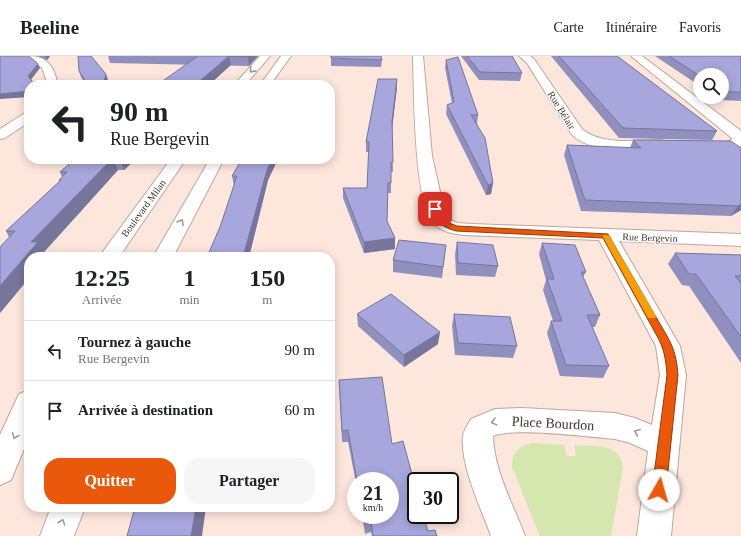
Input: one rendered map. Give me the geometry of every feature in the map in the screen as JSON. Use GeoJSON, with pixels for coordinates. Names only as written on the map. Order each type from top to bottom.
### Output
{"type":"FeatureCollection","features":[{"type":"Feature","properties":{"kind":"street"},"geometry":{"type":"LineString","coordinates":[[33,56],[39,59],[51,73],[52,80]]}},
{"type":"Feature","properties":{"kind":"street"},"geometry":{"type":"LineString","coordinates":[[243,80],[265,56]]}},
{"type":"Feature","properties":{"kind":"street"},"geometry":{"type":"LineString","coordinates":[[269,80],[286,56]]}},
{"type":"Feature","properties":{"kind":"street","name":"Rue Bergevin"},"geometry":{"type":"LineString","coordinates":[[418,56],[423,138],[436,212],[442,223],[450,227],[464,230],[741,240]]}},
{"type":"Feature","properties":{"kind":"street","name":"Rue Bélair"},"geometry":{"type":"LineString","coordinates":[[524,56],[531,61],[576,132],[582,138],[598,143],[669,145]]}},
{"type":"Feature","properties":{"kind":"street"},"geometry":{"type":"LineString","coordinates":[[636,56],[736,134],[740,139],[740,142],[733,146],[693,145]]}},
{"type":"Feature","properties":{"kind":"street"},"geometry":{"type":"LineString","coordinates":[[0,135],[24,119]]}},
{"type":"Feature","properties":{"kind":"street","name":"Boulevard Milan"},"geometry":{"type":"LineString","coordinates":[[113,252],[175,164]]}},
{"type":"Feature","properties":{"kind":"street"},"geometry":{"type":"LineString","coordinates":[[166,252],[214,164]]}},
{"type":"Feature","properties":{"kind":"street"},"geometry":{"type":"LineString","coordinates":[[606,236],[668,346],[671,360],[673,375],[654,536]]}},
{"type":"Feature","properties":{"kind":"street"},"geometry":{"type":"LineString","coordinates":[[0,470],[24,414]]}},
{"type":"Feature","properties":{"kind":"street","name":"Place Bourdon"},"geometry":{"type":"LineString","coordinates":[[508,536],[480,460],[477,442],[478,434],[487,424],[501,420],[522,420],[615,426],[635,431],[664,444]]}},
{"type":"Feature","properties":{"kind":"street"},"geometry":{"type":"LineString","coordinates":[[57,536],[66,512]]}},
{"type":"Feature","properties":{"kind":"green space"},"geometry":{"type":"Polygon","coordinates":[[[532,443],[564,445],[567,456],[576,456],[574,445],[604,447],[611,449],[616,453],[621,459],[623,467],[611,536],[540,536],[512,467],[513,458],[517,451],[523,446],[532,443]]]}},
{"type":"Feature","properties":{"kind":"building"},"geometry":{"type":"Polygon","coordinates":[[[0,56],[29,56],[38,64],[28,76],[31,80],[24,80],[24,92],[0,94],[0,56]]]}},
{"type":"Feature","properties":{"kind":"building"},"geometry":{"type":"Polygon","coordinates":[[[78,56],[91,56],[106,74],[104,80],[85,80],[79,71],[78,56]]]}},
{"type":"Feature","properties":{"kind":"building"},"geometry":{"type":"Polygon","coordinates":[[[198,56],[229,56],[201,80],[164,80],[198,56]]]}},
{"type":"Feature","properties":{"kind":"building"},"geometry":{"type":"Polygon","coordinates":[[[331,56],[381,56],[382,60],[331,58],[331,56]]]}},
{"type":"Feature","properties":{"kind":"building"},"geometry":{"type":"Polygon","coordinates":[[[467,56],[512,56],[522,73],[480,72],[467,56]]]}},
{"type":"Feature","properties":{"kind":"building"},"geometry":{"type":"Polygon","coordinates":[[[559,56],[617,56],[717,131],[623,128],[559,56]]]}},
{"type":"Feature","properties":{"kind":"building"},"geometry":{"type":"Polygon","coordinates":[[[669,56],[741,56],[741,92],[729,92],[729,68],[693,68],[693,71],[669,56]]]}},
{"type":"Feature","properties":{"kind":"building"},"geometry":{"type":"Polygon","coordinates":[[[458,57],[478,115],[471,115],[485,138],[493,183],[488,185],[447,105],[454,102],[446,60],[458,57]]]}},
{"type":"Feature","properties":{"kind":"building"},"geometry":{"type":"Polygon","coordinates":[[[378,79],[397,79],[392,121],[393,162],[391,162],[391,183],[388,183],[387,221],[395,238],[364,242],[343,188],[367,188],[369,142],[366,142],[378,79]]]}},
{"type":"Feature","properties":{"kind":"building"},"geometry":{"type":"Polygon","coordinates":[[[633,140],[731,141],[741,148],[741,204],[738,206],[585,200],[567,145],[641,148],[633,140]]]}},
{"type":"Feature","properties":{"kind":"building"},"geometry":{"type":"Polygon","coordinates":[[[69,164],[107,164],[31,242],[38,242],[29,252],[24,252],[24,258],[0,286],[0,247],[15,231],[6,231],[61,180],[59,180],[67,172],[60,172],[69,164]]]}},
{"type":"Feature","properties":{"kind":"building"},"geometry":{"type":"Polygon","coordinates":[[[239,164],[270,164],[244,252],[209,252],[220,227],[237,176],[232,176],[239,164]]]}},
{"type":"Feature","properties":{"kind":"building"},"geometry":{"type":"Polygon","coordinates":[[[399,240],[446,245],[443,267],[393,260],[399,240]]]}},
{"type":"Feature","properties":{"kind":"building"},"geometry":{"type":"Polygon","coordinates":[[[457,242],[493,245],[498,266],[458,263],[457,242]]]}},
{"type":"Feature","properties":{"kind":"building"},"geometry":{"type":"Polygon","coordinates":[[[542,243],[575,245],[586,272],[581,272],[600,315],[587,315],[609,366],[566,365],[551,321],[562,321],[547,279],[554,279],[542,243]]]}},
{"type":"Feature","properties":{"kind":"building"},"geometry":{"type":"Polygon","coordinates":[[[675,253],[741,255],[741,276],[735,276],[741,283],[741,337],[696,274],[689,274],[675,253]]]}},
{"type":"Feature","properties":{"kind":"building"},"geometry":{"type":"Polygon","coordinates":[[[391,294],[440,332],[404,355],[357,314],[391,294]]]}},
{"type":"Feature","properties":{"kind":"building"},"geometry":{"type":"Polygon","coordinates":[[[454,314],[510,317],[517,346],[458,343],[454,314]]]}},
{"type":"Feature","properties":{"kind":"building"},"geometry":{"type":"Polygon","coordinates":[[[382,377],[392,444],[403,441],[411,472],[407,472],[407,524],[426,524],[428,531],[435,530],[437,536],[373,536],[371,524],[399,524],[399,472],[355,472],[348,430],[342,431],[339,380],[382,377]]]}},
{"type":"Feature","properties":{"kind":"building"},"geometry":{"type":"Polygon","coordinates":[[[134,512],[195,512],[191,536],[127,536],[134,512]]]}},
{"type":"Feature","properties":{"kind":"slow traffic"},"geometry":{"type":"LineString","coordinates":[[607,237],[651,316]]}},
{"type":"Feature","properties":{"kind":"route"},"geometry":{"type":"LineString","coordinates":[[435,209],[439,220],[442,223],[450,227],[464,230],[606,236],[668,346],[671,360],[673,375],[659,490]]}}]}
